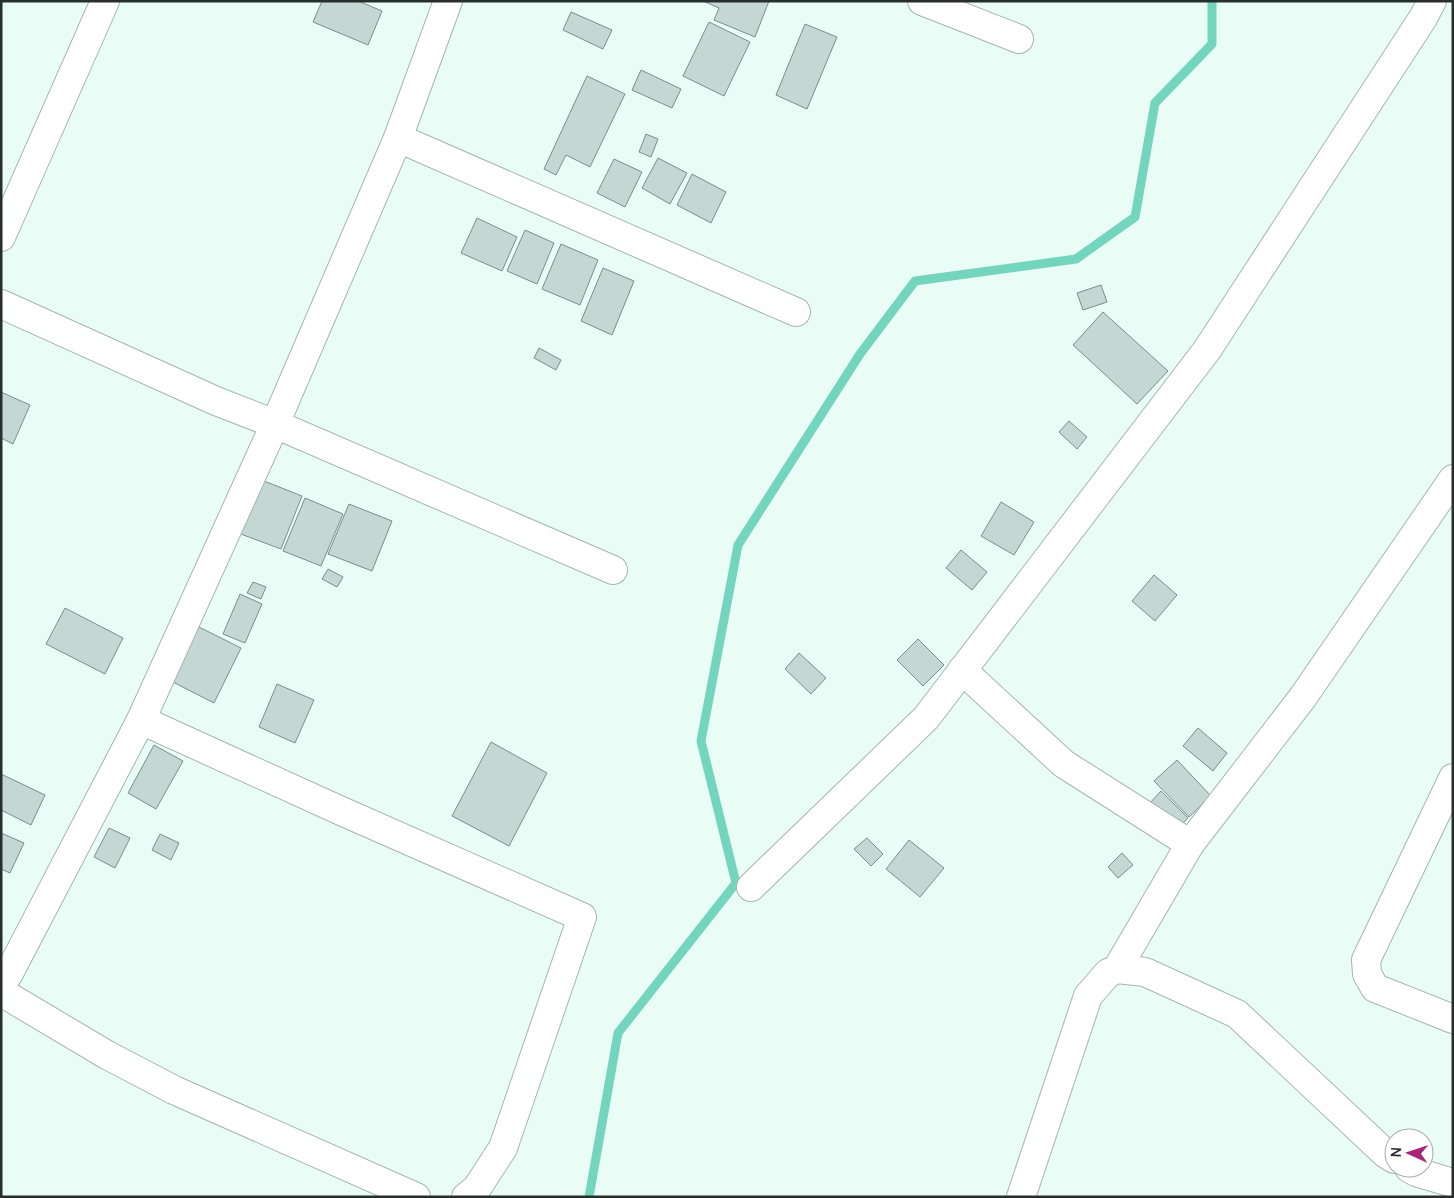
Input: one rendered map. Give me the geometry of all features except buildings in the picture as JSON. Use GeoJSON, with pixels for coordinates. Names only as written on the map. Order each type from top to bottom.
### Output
{"type":"FeatureCollection","features":[{"type":"Feature","properties":{"kind":"street"},"geometry":{"type":"LineString","coordinates":[[1,237],[104,1]]}},
{"type":"Feature","properties":{"kind":"street"},"geometry":{"type":"LineString","coordinates":[[1,980],[8,975],[141,720],[275,424],[398,138],[448,1]]}},
{"type":"Feature","properties":{"kind":"street"},"geometry":{"type":"LineString","coordinates":[[922,1],[1019,39]]}},
{"type":"Feature","properties":{"kind":"street"},"geometry":{"type":"LineString","coordinates":[[752,887],[926,718],[1207,350],[1423,18],[1432,1]]}},
{"type":"Feature","properties":{"kind":"street"},"geometry":{"type":"LineString","coordinates":[[398,138],[796,312]]}},
{"type":"Feature","properties":{"kind":"street"},"geometry":{"type":"LineString","coordinates":[[1,304],[216,402],[275,424],[613,570]]}},
{"type":"Feature","properties":{"kind":"street"},"geometry":{"type":"LineString","coordinates":[[1117,969],[1190,844],[1303,697],[1453,479]]}},
{"type":"Feature","properties":{"kind":"street"},"geometry":{"type":"LineString","coordinates":[[962,670],[1064,764],[1190,844]]}},
{"type":"Feature","properties":{"kind":"street"},"geometry":{"type":"LineString","coordinates":[[141,720],[582,917],[502,1148],[477,1188],[466,1197]]}},
{"type":"Feature","properties":{"kind":"street"},"geometry":{"type":"LineString","coordinates":[[1453,778],[1366,960],[1367,974],[1376,988],[1453,1019]]}},
{"type":"Feature","properties":{"kind":"street"},"geometry":{"type":"LineString","coordinates":[[1021,1197],[1088,996],[1108,973],[1117,969],[1145,972],[1237,1014],[1384,1152]]}},
{"type":"Feature","properties":{"kind":"street"},"geometry":{"type":"LineString","coordinates":[[1,992],[107,1055],[174,1090],[416,1197]]}},
{"type":"Feature","properties":{"kind":"street"},"geometry":{"type":"LineString","coordinates":[[1434,1177],[1453,1183]]}},
{"type":"Feature","properties":{"kind":"waterway"},"geometry":{"type":"LineString","coordinates":[[589,1197],[618,1033],[736,883],[701,741],[738,545],[860,354],[915,281],[1076,259],[1135,217],[1155,103],[1212,44],[1212,1]]}}]}
